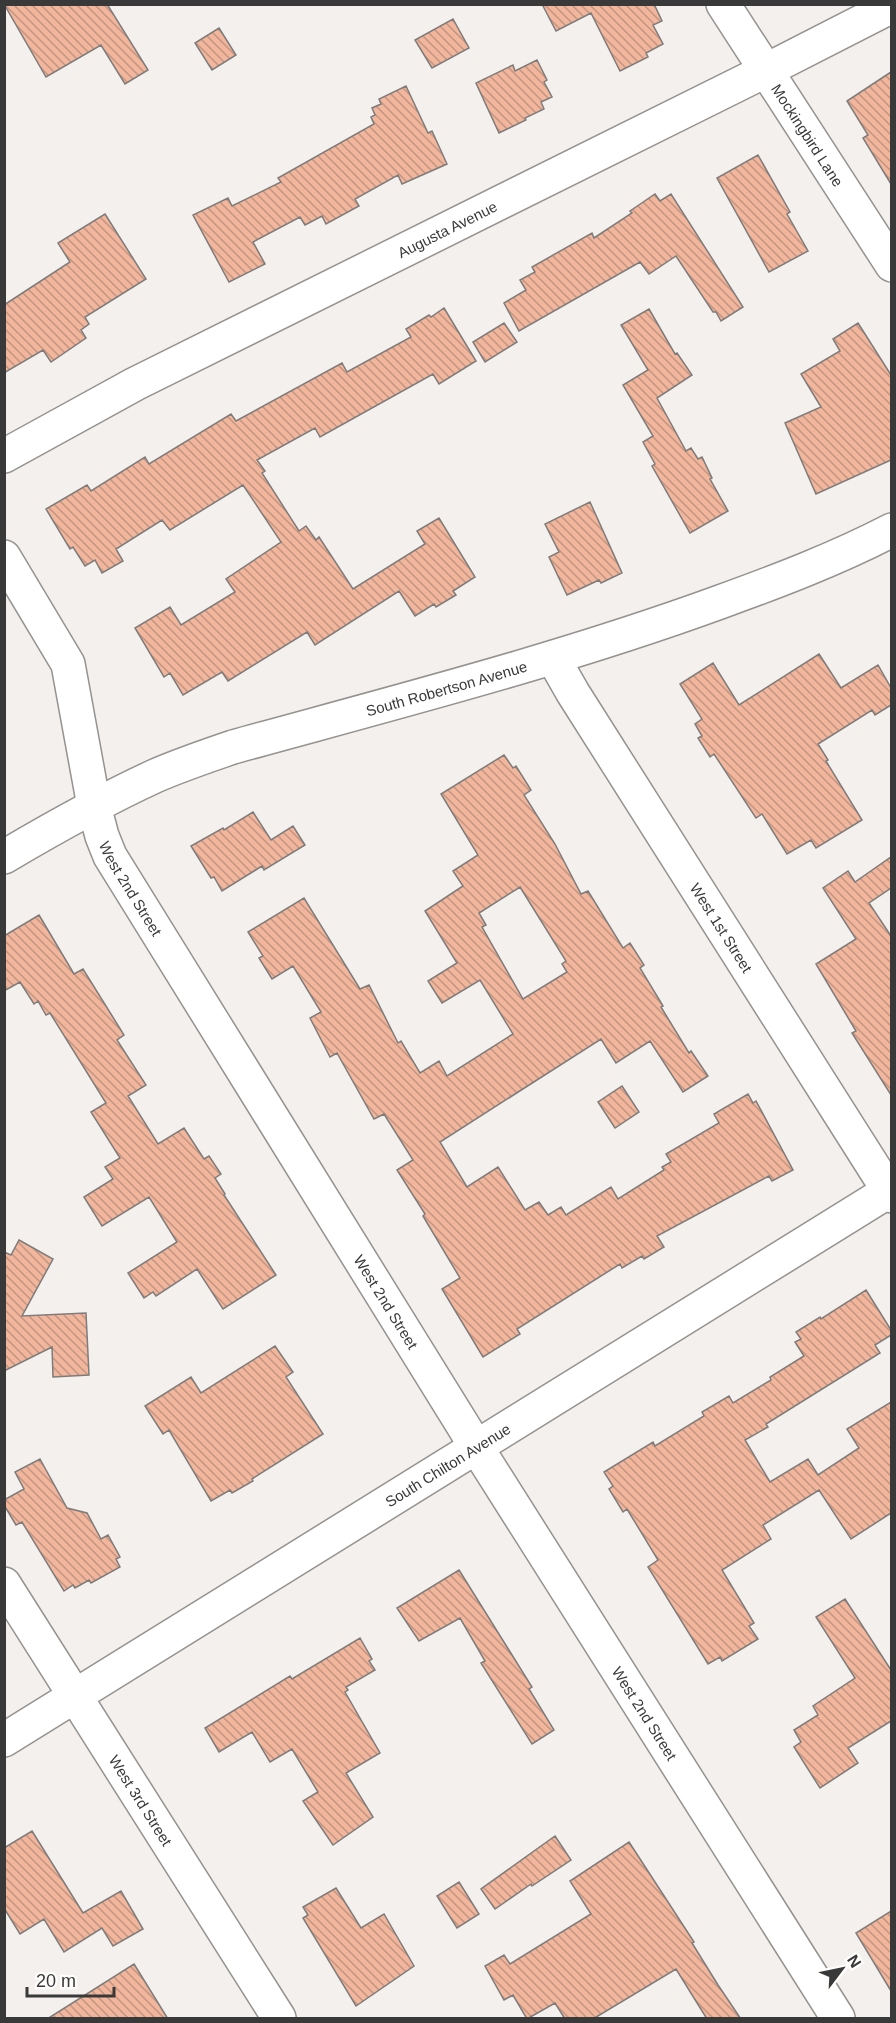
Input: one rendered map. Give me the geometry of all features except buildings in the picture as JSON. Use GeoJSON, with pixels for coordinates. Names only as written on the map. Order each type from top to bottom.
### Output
{"type":"FeatureCollection","features":[{"type":"Feature","properties":{"kind":"street","name":"Mockingbird Lane"},"geometry":{"type":"LineString","coordinates":[[723,4],[891,265]]}},
{"type":"Feature","properties":{"kind":"street","name":"Augusta Avenue"},"geometry":{"type":"LineString","coordinates":[[4,456],[135,384],[891,6]]}},
{"type":"Feature","properties":{"kind":"street","name":"South Robertson Avenue"},"geometry":{"type":"LineString","coordinates":[[4,857],[94,806],[156,775],[232,747],[553,658],[644,630],[798,573],[891,530]]}},
{"type":"Feature","properties":{"kind":"street","name":"West 2nd Street"},"geometry":{"type":"LineString","coordinates":[[4,556],[68,664],[94,806],[110,856],[477,1448],[838,2019]]}},
{"type":"Feature","properties":{"kind":"street","name":"West 1st Street"},"geometry":{"type":"LineString","coordinates":[[553,658],[890,1192]]}},
{"type":"Feature","properties":{"kind":"street","name":"South Chilton Avenue"},"geometry":{"type":"LineString","coordinates":[[4,1740],[890,1192]]}},
{"type":"Feature","properties":{"kind":"street","name":"West 3rd Street"},"geometry":{"type":"LineString","coordinates":[[4,1584],[279,2019]]}}]}
